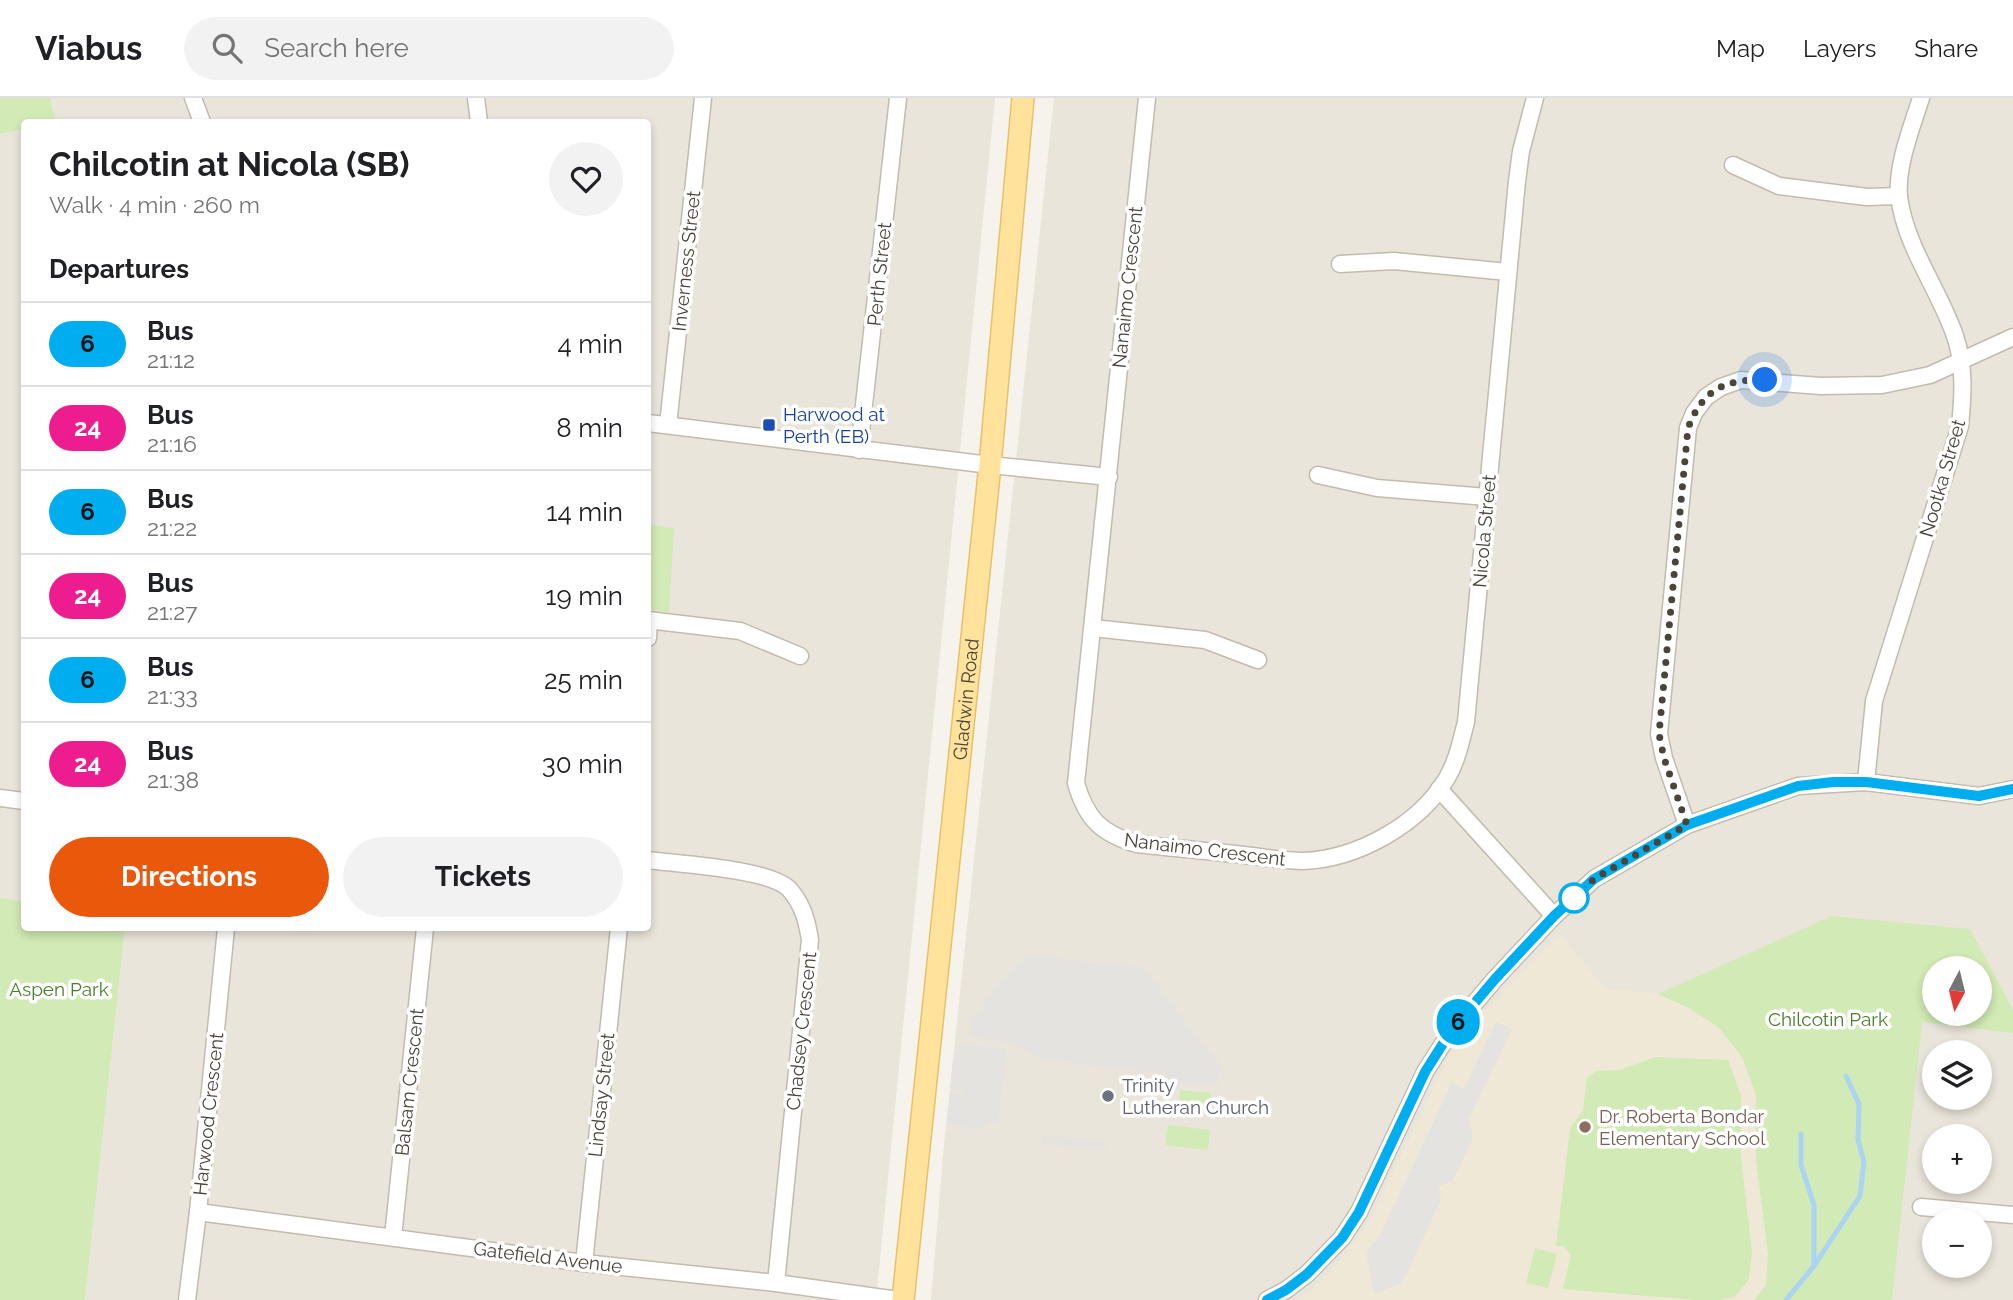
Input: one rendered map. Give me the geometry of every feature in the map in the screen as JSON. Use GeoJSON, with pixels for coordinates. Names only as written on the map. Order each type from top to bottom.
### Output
{"type":"FeatureCollection","features":[{"type":"Feature","properties":{"kind":"main road","name":"Gladwin Road"},"geometry":{"type":"LineString","coordinates":[[901,1300],[989,465],[1023,98]]}},
{"type":"Feature","properties":{"kind":"street"},"geometry":{"type":"LineString","coordinates":[[193,98],[201,119]]}},
{"type":"Feature","properties":{"kind":"street"},"geometry":{"type":"LineString","coordinates":[[476,98],[479,119]]}},
{"type":"Feature","properties":{"kind":"street","name":"Inverness Street"},"geometry":{"type":"LineString","coordinates":[[668,425],[703,98]]}},
{"type":"Feature","properties":{"kind":"street","name":"Perth Street"},"geometry":{"type":"LineString","coordinates":[[859,450],[898,98]]}},
{"type":"Feature","properties":{"kind":"street","name":"Nanaimo Crescent"},"geometry":{"type":"LineString","coordinates":[[1147,98],[1076,783],[1082,804],[1115,838],[1137,844],[1303,861],[1351,852],[1376,841],[1418,811],[1439,789]]}},
{"type":"Feature","properties":{"kind":"street","name":"Nicola Street"},"geometry":{"type":"LineString","coordinates":[[1439,789],[1454,762],[1466,722],[1521,151],[1535,98]]}},
{"type":"Feature","properties":{"kind":"street","name":"Nootka Street"},"geometry":{"type":"LineString","coordinates":[[1866,782],[1874,701],[1960,426],[1963,391],[1961,362],[1955,337],[1912,243],[1899,196],[1905,149],[1922,98]]}},
{"type":"Feature","properties":{"kind":"street"},"geometry":{"type":"LineString","coordinates":[[1733,164],[1779,186],[1867,197],[1899,196]]}},
{"type":"Feature","properties":{"kind":"street"},"geometry":{"type":"LineString","coordinates":[[1340,264],[1394,261],[1508,272]]}},
{"type":"Feature","properties":{"kind":"street"},"geometry":{"type":"LineString","coordinates":[[1687,825],[1664,758],[1659,734],[1688,428],[1694,413],[1706,397],[1721,387],[1741,380],[1849,387],[1882,384],[1930,375],[2013,337]]}},
{"type":"Feature","properties":{"kind":"street"},"geometry":{"type":"LineString","coordinates":[[651,423],[859,450],[1109,477]]}},
{"type":"Feature","properties":{"kind":"street"},"geometry":{"type":"LineString","coordinates":[[1318,475],[1377,488],[1487,497]]}},
{"type":"Feature","properties":{"kind":"street"},"geometry":{"type":"LineString","coordinates":[[651,620],[740,631],[800,656]]}},
{"type":"Feature","properties":{"kind":"street"},"geometry":{"type":"LineString","coordinates":[[1093,628],[1205,640],[1258,660]]}},
{"type":"Feature","properties":{"kind":"street"},"geometry":{"type":"LineString","coordinates":[[1267,1300],[1307,1274],[1342,1238],[1359,1212],[1436,1052],[1467,1010],[1554,916],[1594,879],[1687,825],[1798,786],[1866,782],[1979,796],[2013,789]]}},
{"type":"Feature","properties":{"kind":"street"},"geometry":{"type":"LineString","coordinates":[[1439,789],[1554,916]]}},
{"type":"Feature","properties":{"kind":"street"},"geometry":{"type":"LineString","coordinates":[[0,799],[21,801]]}},
{"type":"Feature","properties":{"kind":"street","name":"Chadsey Crescent"},"geometry":{"type":"LineString","coordinates":[[651,860],[765,876],[789,887],[805,913],[810,940],[775,1283]]}},
{"type":"Feature","properties":{"kind":"street","name":"Harwood Crescent"},"geometry":{"type":"LineString","coordinates":[[187,1300],[226,931]]}},
{"type":"Feature","properties":{"kind":"street","name":"Balsam Crescent"},"geometry":{"type":"LineString","coordinates":[[393,1237],[425,931]]}},
{"type":"Feature","properties":{"kind":"street","name":"Lindsay Street"},"geometry":{"type":"LineString","coordinates":[[584,1263],[619,931]]}},
{"type":"Feature","properties":{"kind":"street"},"geometry":{"type":"LineString","coordinates":[[1921,1207],[2013,1215]]}},
{"type":"Feature","properties":{"kind":"street","name":"Gatefield Avenue"},"geometry":{"type":"LineString","coordinates":[[198,1212],[584,1263],[775,1283],[901,1300]]}},
{"type":"Feature","properties":{"kind":"shaded area"},"geometry":{"type":"Polygon","coordinates":[[[50,98],[995,98],[876,1300],[85,1300],[125,931],[651,931],[651,119],[55,119],[50,98]]]}},
{"type":"Feature","properties":{"kind":"shaded area"},"geometry":{"type":"Polygon","coordinates":[[[1054,98],[2013,98],[2013,1300],[931,1300],[943,1155],[1054,98]]]}},
{"type":"Feature","properties":{"kind":"shaded area"},"geometry":{"type":"Polygon","coordinates":[[[21,130],[21,901],[0,898],[0,134],[21,130]]]}},
{"type":"Feature","properties":{"kind":"shaded area","name":"Dr. Roberta Bondar Elementary School"},"geometry":{"type":"Polygon","coordinates":[[[1561,934],[1604,988],[1658,994],[1689,1008],[1718,1027],[1742,1057],[1756,1095],[1756,1160],[1768,1254],[1766,1285],[1754,1300],[1297,1300],[1336,1266],[1370,1221],[1447,1060],[1477,1019],[1561,934]]]}},
{"type":"Feature","properties":{"kind":"shaded area"},"geometry":{"type":"Polygon","coordinates":[[[1028,955],[1145,968],[1220,1064],[1217,1086],[1181,1082],[1180,1088],[1165,1087],[1166,1074],[1045,1060],[1012,1043],[971,1037],[973,1019],[998,984],[1028,955]]]}},
{"type":"Feature","properties":{"kind":"shaded area"},"geometry":{"type":"Polygon","coordinates":[[[1496,1022],[1512,1029],[1469,1119],[1473,1138],[1453,1180],[1439,1187],[1441,1200],[1402,1283],[1374,1294],[1366,1252],[1379,1237],[1452,1083],[1464,1088],[1496,1022]]]}},
{"type":"Feature","properties":{"kind":"shaded area"},"geometry":{"type":"Polygon","coordinates":[[[961,1044],[1006,1049],[998,1123],[986,1122],[985,1129],[946,1125],[950,1094],[963,1095],[963,1090],[950,1089],[954,1050],[961,1051],[961,1044]]]}},
{"type":"Feature","properties":{"kind":"shaded area"},"geometry":{"type":"Polygon","coordinates":[[[1042,1135],[1106,1141],[1105,1150],[1041,1144],[1042,1135]]]}},
{"type":"Feature","properties":{"kind":"green space"},"geometry":{"type":"Polygon","coordinates":[[[0,98],[50,98],[55,119],[21,119],[21,130],[0,134],[0,98]]]}},
{"type":"Feature","properties":{"kind":"green space"},"geometry":{"type":"Polygon","coordinates":[[[651,525],[674,528],[669,612],[651,609],[651,525]]]}},
{"type":"Feature","properties":{"kind":"green space","name":"Aspen Park"},"geometry":{"type":"Polygon","coordinates":[[[0,898],[21,901],[21,931],[125,931],[85,1300],[0,1300],[0,898]]]}},
{"type":"Feature","properties":{"kind":"green space","name":"Chilcotin Park"},"geometry":{"type":"Polygon","coordinates":[[[1832,916],[1970,929],[1984,956],[1922,956],[1922,1022],[1892,1300],[1754,1300],[1766,1285],[1768,1254],[1756,1160],[1756,1095],[1742,1057],[1718,1027],[1689,1008],[1658,994],[1832,916]]]}},
{"type":"Feature","properties":{"kind":"green space","name":"Chilcotin Park"},"geometry":{"type":"Polygon","coordinates":[[[1992,970],[2013,1010],[2013,1033],[1955,1026],[1992,1026],[1992,970]]]}},
{"type":"Feature","properties":{"kind":"green space"},"geometry":{"type":"Polygon","coordinates":[[[1655,1057],[1728,1060],[1741,1096],[1741,1158],[1752,1252],[1749,1279],[1735,1297],[1696,1300],[1563,1289],[1571,1255],[1564,1246],[1556,1246],[1570,1129],[1583,1110],[1587,1078],[1596,1071],[1620,1070],[1655,1057]]]}},
{"type":"Feature","properties":{"kind":"green space"},"geometry":{"type":"Polygon","coordinates":[[[1180,1090],[1211,1093],[1209,1111],[1178,1107],[1180,1090]]]}},
{"type":"Feature","properties":{"kind":"green space"},"geometry":{"type":"Polygon","coordinates":[[[1168,1125],[1210,1130],[1208,1150],[1165,1145],[1168,1125]]]}},
{"type":"Feature","properties":{"kind":"green space"},"geometry":{"type":"Polygon","coordinates":[[[1535,1248],[1557,1254],[1548,1288],[1526,1283],[1535,1248]]]}},
{"type":"Feature","properties":{"kind":"waterway"},"geometry":{"type":"LineString","coordinates":[[1786,1300],[1814,1266],[1860,1196],[1864,1162],[1858,1140],[1859,1104],[1846,1076]]}},
{"type":"Feature","properties":{"kind":"waterway"},"geometry":{"type":"LineString","coordinates":[[1801,1134],[1801,1165],[1814,1205],[1814,1266]]}},
{"type":"Feature","properties":{"kind":"bus line","name":"6"},"geometry":{"type":"LineString","coordinates":[[1267,1300],[1307,1274],[1342,1238],[1359,1212],[1436,1052],[1467,1010],[1495,979],[1554,916],[1594,879],[1687,825],[1798,786],[1866,782],[1979,796],[2013,789]]}},
{"type":"Feature","properties":{"kind":"place","name":"Harwood at Perth (EB)"},"geometry":{"type":"Point","coordinates":[769,425]}},
{"type":"Feature","properties":{"kind":"place","name":"Trinity Lutheran Church"},"geometry":{"type":"Point","coordinates":[1108,1096]}},
{"type":"Feature","properties":{"kind":"place","name":"Dr. Roberta Bondar Elementary School"},"geometry":{"type":"Point","coordinates":[1585,1127]}},
{"type":"Feature","properties":{"kind":"route"},"geometry":{"type":"LineString","coordinates":[[1574,898],[1594,879],[1687,825],[1664,758],[1659,734],[1688,428],[1694,413],[1706,397],[1721,387],[1741,380],[1765,380]]}}]}
